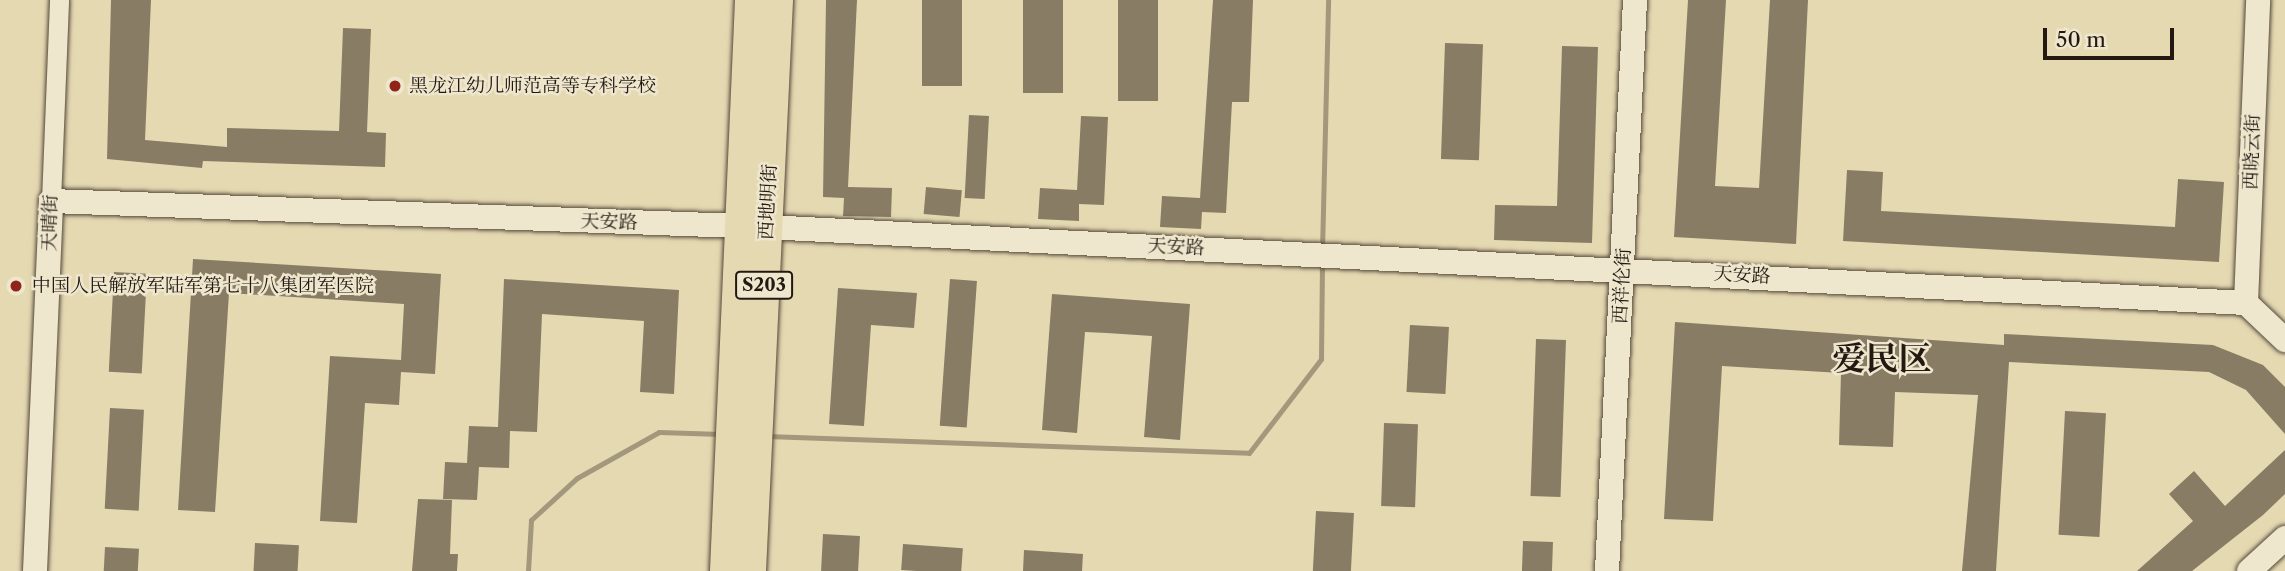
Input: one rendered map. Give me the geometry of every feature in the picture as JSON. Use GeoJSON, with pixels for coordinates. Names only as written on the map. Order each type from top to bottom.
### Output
{"type":"FeatureCollection","features":[{"type":"Feature","properties":{"kind":"main road","name":"西地明街"},"geometry":{"type":"LineString","coordinates":[[751,0],[751,571]]}},
{"type":"Feature","properties":{"kind":"main road","name":"西地明街"},"geometry":{"type":"LineString","coordinates":[[725,571],[753,227],[778,0]]}},
{"type":"Feature","properties":{"kind":"street","name":"天晴街"},"geometry":{"type":"LineString","coordinates":[[35,571],[59,0]]}},
{"type":"Feature","properties":{"kind":"street","name":"西祥伦街"},"geometry":{"type":"LineString","coordinates":[[1607,571],[1635,0]]}},
{"type":"Feature","properties":{"kind":"street","name":"西晓云街"},"geometry":{"type":"LineString","coordinates":[[2246,303],[2258,0]]}},
{"type":"Feature","properties":{"kind":"street","name":"天安路"},"geometry":{"type":"LineString","coordinates":[[51,201],[753,227],[1623,269],[2246,303]]}},
{"type":"Feature","properties":{"kind":"street"},"geometry":{"type":"LineString","coordinates":[[2246,303],[2285,340]]}},
{"type":"Feature","properties":{"kind":"street"},"geometry":{"type":"LineString","coordinates":[[2249,571],[2285,538]]}},
{"type":"Feature","properties":{"kind":"building"},"geometry":{"type":"Polygon","coordinates":[[[111,0],[151,0],[145,140],[227,147],[227,128],[339,131],[343,28],[371,29],[367,132],[386,133],[385,167],[203,161],[202,168],[107,159],[111,0]]]}},
{"type":"Feature","properties":{"kind":"building"},"geometry":{"type":"Polygon","coordinates":[[[826,0],[857,0],[848,187],[892,188],[891,217],[843,216],[844,198],[823,197],[826,0]]]}},
{"type":"Feature","properties":{"kind":"building"},"geometry":{"type":"Polygon","coordinates":[[[922,0],[962,0],[962,86],[922,86],[922,0]]]}},
{"type":"Feature","properties":{"kind":"building"},"geometry":{"type":"Polygon","coordinates":[[[1023,0],[1063,0],[1063,93],[1023,93],[1023,0]]]}},
{"type":"Feature","properties":{"kind":"building"},"geometry":{"type":"Polygon","coordinates":[[[1118,0],[1158,0],[1158,101],[1118,101],[1118,0]]]}},
{"type":"Feature","properties":{"kind":"building"},"geometry":{"type":"Polygon","coordinates":[[[1213,0],[1253,0],[1249,102],[1232,102],[1226,213],[1202,212],[1201,229],[1160,227],[1162,196],[1200,198],[1213,0]]]}},
{"type":"Feature","properties":{"kind":"building"},"geometry":{"type":"Polygon","coordinates":[[[1688,0],[1726,0],[1715,186],[1759,188],[1770,0],[1808,0],[1796,244],[1674,237],[1688,0]]]}},
{"type":"Feature","properties":{"kind":"building"},"geometry":{"type":"Polygon","coordinates":[[[1445,43],[1483,44],[1479,160],[1441,159],[1445,43]]]}},
{"type":"Feature","properties":{"kind":"building"},"geometry":{"type":"Polygon","coordinates":[[[1562,46],[1598,47],[1592,243],[1494,240],[1495,205],[1557,206],[1562,46]]]}},
{"type":"Feature","properties":{"kind":"building"},"geometry":{"type":"Polygon","coordinates":[[[969,115],[989,116],[985,199],[965,198],[969,115]]]}},
{"type":"Feature","properties":{"kind":"building"},"geometry":{"type":"Polygon","coordinates":[[[1081,116],[1108,117],[1104,205],[1079,204],[1079,221],[1038,219],[1040,188],[1077,190],[1081,116]]]}},
{"type":"Feature","properties":{"kind":"building"},"geometry":{"type":"Polygon","coordinates":[[[1847,170],[1883,172],[1881,211],[2175,227],[2178,179],[2224,182],[2219,262],[1843,241],[1847,170]]]}},
{"type":"Feature","properties":{"kind":"building"},"geometry":{"type":"Polygon","coordinates":[[[926,187],[962,190],[960,217],[924,214],[926,187]]]}},
{"type":"Feature","properties":{"kind":"building"},"geometry":{"type":"Polygon","coordinates":[[[193,259],[441,274],[435,374],[401,372],[399,405],[365,403],[357,523],[320,521],[330,356],[401,360],[404,304],[229,293],[215,512],[178,510],[193,259]]]}},
{"type":"Feature","properties":{"kind":"building"},"geometry":{"type":"Polygon","coordinates":[[[114,272],[147,274],[142,374],[109,372],[114,272]]]}},
{"type":"Feature","properties":{"kind":"building"},"geometry":{"type":"Polygon","coordinates":[[[504,279],[679,290],[674,394],[640,392],[644,321],[542,314],[537,432],[510,431],[509,468],[479,467],[477,500],[443,499],[445,462],[467,463],[469,426],[498,427],[504,279]]]}},
{"type":"Feature","properties":{"kind":"building"},"geometry":{"type":"Polygon","coordinates":[[[950,279],[977,281],[967,428],[940,426],[950,279]]]}},
{"type":"Feature","properties":{"kind":"building"},"geometry":{"type":"Polygon","coordinates":[[[838,288],[917,293],[914,328],[871,325],[864,426],[829,424],[838,288]]]}},
{"type":"Feature","properties":{"kind":"building"},"geometry":{"type":"Polygon","coordinates":[[[1052,294],[1190,304],[1180,440],[1144,437],[1152,336],[1085,332],[1077,433],[1042,430],[1052,294]]]}},
{"type":"Feature","properties":{"kind":"building"},"geometry":{"type":"Polygon","coordinates":[[[1675,322],[2004,345],[2004,334],[2213,345],[2263,365],[2285,387],[2285,434],[2246,390],[2209,372],[2009,362],[1996,571],[1962,571],[1978,395],[1895,392],[1893,447],[1839,445],[1841,373],[1722,366],[1713,521],[1664,519],[1675,322]]]}},
{"type":"Feature","properties":{"kind":"building"},"geometry":{"type":"Polygon","coordinates":[[[1410,325],[1449,327],[1445,394],[1406,392],[1410,325]]]}},
{"type":"Feature","properties":{"kind":"building"},"geometry":{"type":"Polygon","coordinates":[[[1536,339],[1566,340],[1561,497],[1531,496],[1536,339]]]}},
{"type":"Feature","properties":{"kind":"building"},"geometry":{"type":"Polygon","coordinates":[[[110,408],[144,410],[139,511],[105,509],[110,408]]]}},
{"type":"Feature","properties":{"kind":"building"},"geometry":{"type":"Polygon","coordinates":[[[2065,411],[2106,413],[2099,537],[2059,535],[2065,411]]]}},
{"type":"Feature","properties":{"kind":"building"},"geometry":{"type":"Polygon","coordinates":[[[1384,423],[1418,424],[1415,507],[1381,506],[1384,423]]]}},
{"type":"Feature","properties":{"kind":"building"},"geometry":{"type":"Polygon","coordinates":[[[2285,450],[2285,494],[2263,515],[2192,571],[2137,571],[2193,521],[2169,494],[2194,471],[2225,506],[2285,450]]]}},
{"type":"Feature","properties":{"kind":"building"},"geometry":{"type":"Polygon","coordinates":[[[418,499],[452,500],[450,554],[458,554],[457,571],[412,571],[418,499]]]}},
{"type":"Feature","properties":{"kind":"building"},"geometry":{"type":"Polygon","coordinates":[[[1316,511],[1354,513],[1351,571],[1313,571],[1316,511]]]}},
{"type":"Feature","properties":{"kind":"building"},"geometry":{"type":"Polygon","coordinates":[[[823,534],[860,536],[858,571],[821,571],[823,534]]]}},
{"type":"Feature","properties":{"kind":"building"},"geometry":{"type":"Polygon","coordinates":[[[1523,541],[1553,542],[1552,571],[1522,571],[1523,541]]]}},
{"type":"Feature","properties":{"kind":"building"},"geometry":{"type":"Polygon","coordinates":[[[255,543],[299,545],[298,571],[254,571],[255,543]]]}},
{"type":"Feature","properties":{"kind":"building"},"geometry":{"type":"Polygon","coordinates":[[[903,544],[963,548],[961,571],[901,570],[903,544]]]}},
{"type":"Feature","properties":{"kind":"building"},"geometry":{"type":"Polygon","coordinates":[[[105,547],[139,549],[138,571],[104,571],[105,547]]]}},
{"type":"Feature","properties":{"kind":"building"},"geometry":{"type":"Polygon","coordinates":[[[1024,550],[1083,554],[1082,571],[1023,571],[1024,550]]]}},
{"type":"Feature","properties":{"kind":"waterway"},"geometry":{"type":"LineString","coordinates":[[1322,251],[1328,0]]}},
{"type":"Feature","properties":{"kind":"waterway"},"geometry":{"type":"LineString","coordinates":[[766,436],[1249,453],[1321,359],[1322,264]]}},
{"type":"Feature","properties":{"kind":"waterway"},"geometry":{"type":"LineString","coordinates":[[528,571],[531,520],[577,478],[659,432],[721,434]]}},
{"type":"Feature","properties":{"kind":"place","name":"黑龙江幼儿师范高等专科学校"},"geometry":{"type":"Point","coordinates":[395,86]}},
{"type":"Feature","properties":{"kind":"place","name":"中国人民解放军陆军第七十八集团军医院"},"geometry":{"type":"Point","coordinates":[16,286]}},
{"type":"Feature","properties":{"kind":"district","name":"爱民区"},"geometry":{"type":"Point","coordinates":[1882,359]}}]}
